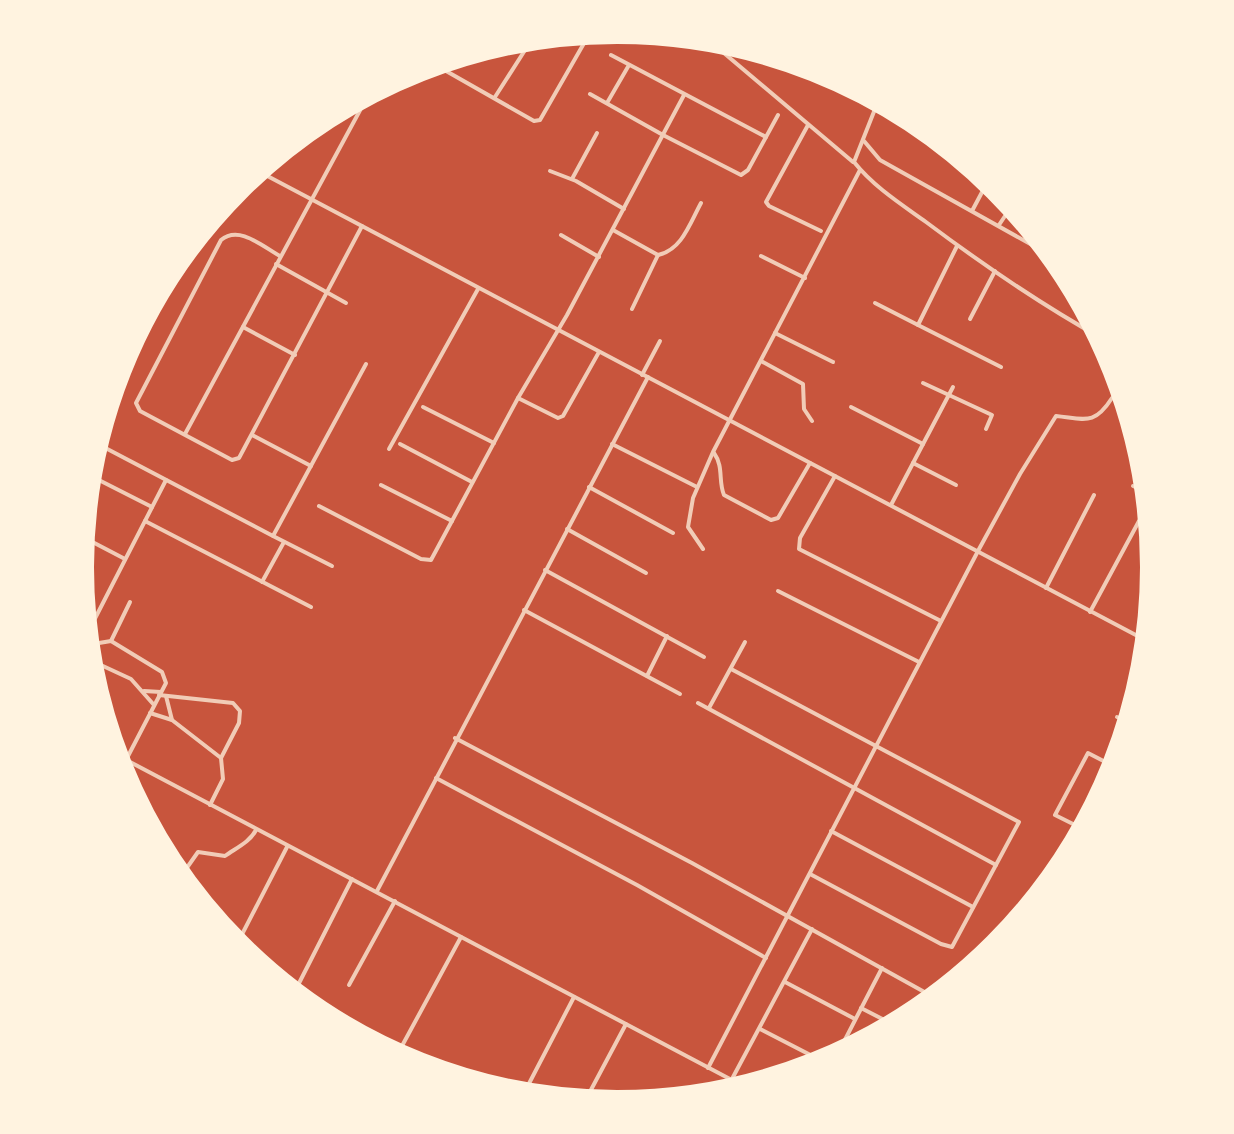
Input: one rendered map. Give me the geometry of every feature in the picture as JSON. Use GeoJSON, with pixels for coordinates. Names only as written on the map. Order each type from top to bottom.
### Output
{"type":"FeatureCollection","features":[{"type":"Feature","properties":{"kind":"street"},"geometry":{"type":"LineString","coordinates":[[446,71],[534,121],[540,120],[584,43]]}},
{"type":"Feature","properties":{"kind":"street"},"geometry":{"type":"LineString","coordinates":[[495,97],[525,50]]}},
{"type":"Feature","properties":{"kind":"street"},"geometry":{"type":"LineString","coordinates":[[724,53],[854,162],[873,183],[957,246],[1084,327]]}},
{"type":"Feature","properties":{"kind":"street"},"geometry":{"type":"LineString","coordinates":[[611,55],[766,137]]}},
{"type":"Feature","properties":{"kind":"street"},"geometry":{"type":"LineString","coordinates":[[607,103],[629,65]]}},
{"type":"Feature","properties":{"kind":"street"},"geometry":{"type":"LineString","coordinates":[[590,94],[741,175],[748,170],[778,115]]}},
{"type":"Feature","properties":{"kind":"street"},"geometry":{"type":"LineString","coordinates":[[319,506],[431,560],[518,398],[599,257],[684,95]]}},
{"type":"Feature","properties":{"kind":"street"},"geometry":{"type":"LineString","coordinates":[[185,434],[361,109]]}},
{"type":"Feature","properties":{"kind":"street"},"geometry":{"type":"LineString","coordinates":[[854,162],[875,109]]}},
{"type":"Feature","properties":{"kind":"street"},"geometry":{"type":"LineString","coordinates":[[808,125],[766,202],[821,231]]}},
{"type":"Feature","properties":{"kind":"street"},"geometry":{"type":"LineString","coordinates":[[572,179],[597,133]]}},
{"type":"Feature","properties":{"kind":"street"},"geometry":{"type":"LineString","coordinates":[[863,140],[880,160],[1032,244]]}},
{"type":"Feature","properties":{"kind":"street"},"geometry":{"type":"LineString","coordinates":[[703,549],[691,533],[688,519],[697,487],[860,170]]}},
{"type":"Feature","properties":{"kind":"street"},"geometry":{"type":"LineString","coordinates":[[550,171],[572,179],[624,209]]}},
{"type":"Feature","properties":{"kind":"street"},"geometry":{"type":"LineString","coordinates":[[267,176],[1138,636]]}},
{"type":"Feature","properties":{"kind":"street"},"geometry":{"type":"LineString","coordinates":[[972,211],[983,191]]}},
{"type":"Feature","properties":{"kind":"street"},"geometry":{"type":"LineString","coordinates":[[632,309],[658,255],[677,247],[701,203]]}},
{"type":"Feature","properties":{"kind":"street"},"geometry":{"type":"LineString","coordinates":[[998,225],[1006,214]]}},
{"type":"Feature","properties":{"kind":"street"},"geometry":{"type":"LineString","coordinates":[[280,256],[237,232],[221,240],[136,403],[140,411],[236,460],[362,226]]}},
{"type":"Feature","properties":{"kind":"street"},"geometry":{"type":"LineString","coordinates":[[613,230],[658,255]]}},
{"type":"Feature","properties":{"kind":"street"},"geometry":{"type":"LineString","coordinates":[[561,235],[599,257]]}},
{"type":"Feature","properties":{"kind":"street"},"geometry":{"type":"LineString","coordinates":[[918,325],[957,246]]}},
{"type":"Feature","properties":{"kind":"street"},"geometry":{"type":"LineString","coordinates":[[761,256],[805,278]]}},
{"type":"Feature","properties":{"kind":"street"},"geometry":{"type":"LineString","coordinates":[[276,264],[346,303]]}},
{"type":"Feature","properties":{"kind":"street"},"geometry":{"type":"LineString","coordinates":[[970,319],[995,271]]}},
{"type":"Feature","properties":{"kind":"street"},"geometry":{"type":"LineString","coordinates":[[389,449],[478,289]]}},
{"type":"Feature","properties":{"kind":"street"},"geometry":{"type":"LineString","coordinates":[[875,303],[1001,367]]}},
{"type":"Feature","properties":{"kind":"street"},"geometry":{"type":"LineString","coordinates":[[243,327],[295,355]]}},
{"type":"Feature","properties":{"kind":"street"},"geometry":{"type":"LineString","coordinates":[[775,333],[833,362]]}},
{"type":"Feature","properties":{"kind":"street"},"geometry":{"type":"LineString","coordinates":[[377,891],[612,444],[660,341]]}},
{"type":"Feature","properties":{"kind":"street"},"geometry":{"type":"LineString","coordinates":[[518,398],[558,418],[563,416],[599,352]]}},
{"type":"Feature","properties":{"kind":"street"},"geometry":{"type":"LineString","coordinates":[[761,361],[803,384],[804,409],[812,421]]}},
{"type":"Feature","properties":{"kind":"street"},"geometry":{"type":"LineString","coordinates":[[273,536],[366,364]]}},
{"type":"Feature","properties":{"kind":"street"},"geometry":{"type":"LineString","coordinates":[[923,383],[992,415],[986,429]]}},
{"type":"Feature","properties":{"kind":"street"},"geometry":{"type":"LineString","coordinates":[[891,505],[953,387]]}},
{"type":"Feature","properties":{"kind":"street"},"geometry":{"type":"LineString","coordinates":[[708,1068],[875,744],[1053,419],[1056,416],[1078,420],[1095,418],[1112,398]]}},
{"type":"Feature","properties":{"kind":"street"},"geometry":{"type":"LineString","coordinates":[[423,407],[494,443]]}},
{"type":"Feature","properties":{"kind":"street"},"geometry":{"type":"LineString","coordinates":[[851,407],[923,444]]}},
{"type":"Feature","properties":{"kind":"street"},"geometry":{"type":"LineString","coordinates":[[252,435],[311,466]]}},
{"type":"Feature","properties":{"kind":"street"},"geometry":{"type":"LineString","coordinates":[[400,444],[473,482]]}},
{"type":"Feature","properties":{"kind":"street"},"geometry":{"type":"LineString","coordinates":[[612,444],[697,487]]}},
{"type":"Feature","properties":{"kind":"street"},"geometry":{"type":"LineString","coordinates":[[106,448],[332,566]]}},
{"type":"Feature","properties":{"kind":"street"},"geometry":{"type":"LineString","coordinates":[[713,452],[719,460],[724,495],[771,520],[778,518],[810,463]]}},
{"type":"Feature","properties":{"kind":"street"},"geometry":{"type":"LineString","coordinates":[[913,463],[956,485]]}},
{"type":"Feature","properties":{"kind":"street"},"geometry":{"type":"LineString","coordinates":[[835,476],[800,538],[799,549],[941,621]]}},
{"type":"Feature","properties":{"kind":"street"},"geometry":{"type":"LineString","coordinates":[[99,480],[152,507]]}},
{"type":"Feature","properties":{"kind":"street"},"geometry":{"type":"LineString","coordinates":[[95,620],[166,480]]}},
{"type":"Feature","properties":{"kind":"street"},"geometry":{"type":"LineString","coordinates":[[381,485],[452,521]]}},
{"type":"Feature","properties":{"kind":"street"},"geometry":{"type":"LineString","coordinates":[[589,487],[673,533]]}},
{"type":"Feature","properties":{"kind":"street"},"geometry":{"type":"LineString","coordinates":[[1046,588],[1094,495]]}},
{"type":"Feature","properties":{"kind":"street"},"geometry":{"type":"LineString","coordinates":[[145,521],[311,607]]}},
{"type":"Feature","properties":{"kind":"street"},"geometry":{"type":"LineString","coordinates":[[1090,612],[1139,521]]}},
{"type":"Feature","properties":{"kind":"street"},"geometry":{"type":"LineString","coordinates":[[567,529],[646,573]]}},
{"type":"Feature","properties":{"kind":"street"},"geometry":{"type":"LineString","coordinates":[[93,542],[126,559]]}},
{"type":"Feature","properties":{"kind":"street"},"geometry":{"type":"LineString","coordinates":[[262,582],[284,542]]}},
{"type":"Feature","properties":{"kind":"street"},"geometry":{"type":"LineString","coordinates":[[545,570],[704,657]]}},
{"type":"Feature","properties":{"kind":"street"},"geometry":{"type":"LineString","coordinates":[[778,591],[919,662]]}},
{"type":"Feature","properties":{"kind":"street"},"geometry":{"type":"LineString","coordinates":[[111,641],[130,602]]}},
{"type":"Feature","properties":{"kind":"street"},"geometry":{"type":"LineString","coordinates":[[524,610],[680,694]]}},
{"type":"Feature","properties":{"kind":"street"},"geometry":{"type":"LineString","coordinates":[[647,676],[667,636]]}},
{"type":"Feature","properties":{"kind":"street"},"geometry":{"type":"LineString","coordinates":[[98,646],[111,641],[162,672],[166,683],[128,757]]}},
{"type":"Feature","properties":{"kind":"street"},"geometry":{"type":"LineString","coordinates":[[709,708],[745,642]]}},
{"type":"Feature","properties":{"kind":"street"},"geometry":{"type":"LineString","coordinates":[[102,668],[131,679],[154,705]]}},
{"type":"Feature","properties":{"kind":"street"},"geometry":{"type":"LineString","coordinates":[[731,669],[1019,822],[955,945],[948,948],[810,874]]}},
{"type":"Feature","properties":{"kind":"street"},"geometry":{"type":"LineString","coordinates":[[144,691],[233,703],[240,711],[239,723],[221,758],[223,779],[210,805]]}},
{"type":"Feature","properties":{"kind":"street"},"geometry":{"type":"LineString","coordinates":[[166,696],[172,720]]}},
{"type":"Feature","properties":{"kind":"street"},"geometry":{"type":"LineString","coordinates":[[698,703],[996,865]]}},
{"type":"Feature","properties":{"kind":"street"},"geometry":{"type":"LineString","coordinates":[[150,713],[172,720],[221,758]]}},
{"type":"Feature","properties":{"kind":"street"},"geometry":{"type":"LineString","coordinates":[[455,738],[618,822],[925,992]]}},
{"type":"Feature","properties":{"kind":"street"},"geometry":{"type":"LineString","coordinates":[[1075,825],[1055,815],[1088,753],[1104,762]]}},
{"type":"Feature","properties":{"kind":"street"},"geometry":{"type":"LineString","coordinates":[[130,762],[731,1079]]}},
{"type":"Feature","properties":{"kind":"street"},"geometry":{"type":"LineString","coordinates":[[436,778],[766,958]]}},
{"type":"Feature","properties":{"kind":"street"},"geometry":{"type":"LineString","coordinates":[[187,868],[198,852],[225,856],[250,840],[256,830]]}},
{"type":"Feature","properties":{"kind":"street"},"geometry":{"type":"LineString","coordinates":[[831,831],[974,908]]}},
{"type":"Feature","properties":{"kind":"street"},"geometry":{"type":"LineString","coordinates":[[242,934],[288,846]]}},
{"type":"Feature","properties":{"kind":"street"},"geometry":{"type":"LineString","coordinates":[[298,985],[352,879]]}},
{"type":"Feature","properties":{"kind":"street"},"geometry":{"type":"LineString","coordinates":[[349,985],[395,901]]}},
{"type":"Feature","properties":{"kind":"street"},"geometry":{"type":"LineString","coordinates":[[733,1079],[812,929]]}},
{"type":"Feature","properties":{"kind":"street"},"geometry":{"type":"LineString","coordinates":[[402,1046],[461,937]]}},
{"type":"Feature","properties":{"kind":"street"},"geometry":{"type":"LineString","coordinates":[[844,1040],[882,968]]}},
{"type":"Feature","properties":{"kind":"street"},"geometry":{"type":"LineString","coordinates":[[785,982],[855,1019]]}},
{"type":"Feature","properties":{"kind":"street"},"geometry":{"type":"LineString","coordinates":[[529,1084],[574,997]]}},
{"type":"Feature","properties":{"kind":"street"},"geometry":{"type":"LineString","coordinates":[[861,1008],[883,1019]]}},
{"type":"Feature","properties":{"kind":"street"},"geometry":{"type":"LineString","coordinates":[[590,1091],[626,1024]]}},
{"type":"Feature","properties":{"kind":"street"},"geometry":{"type":"LineString","coordinates":[[760,1029],[810,1055]]}}]}
